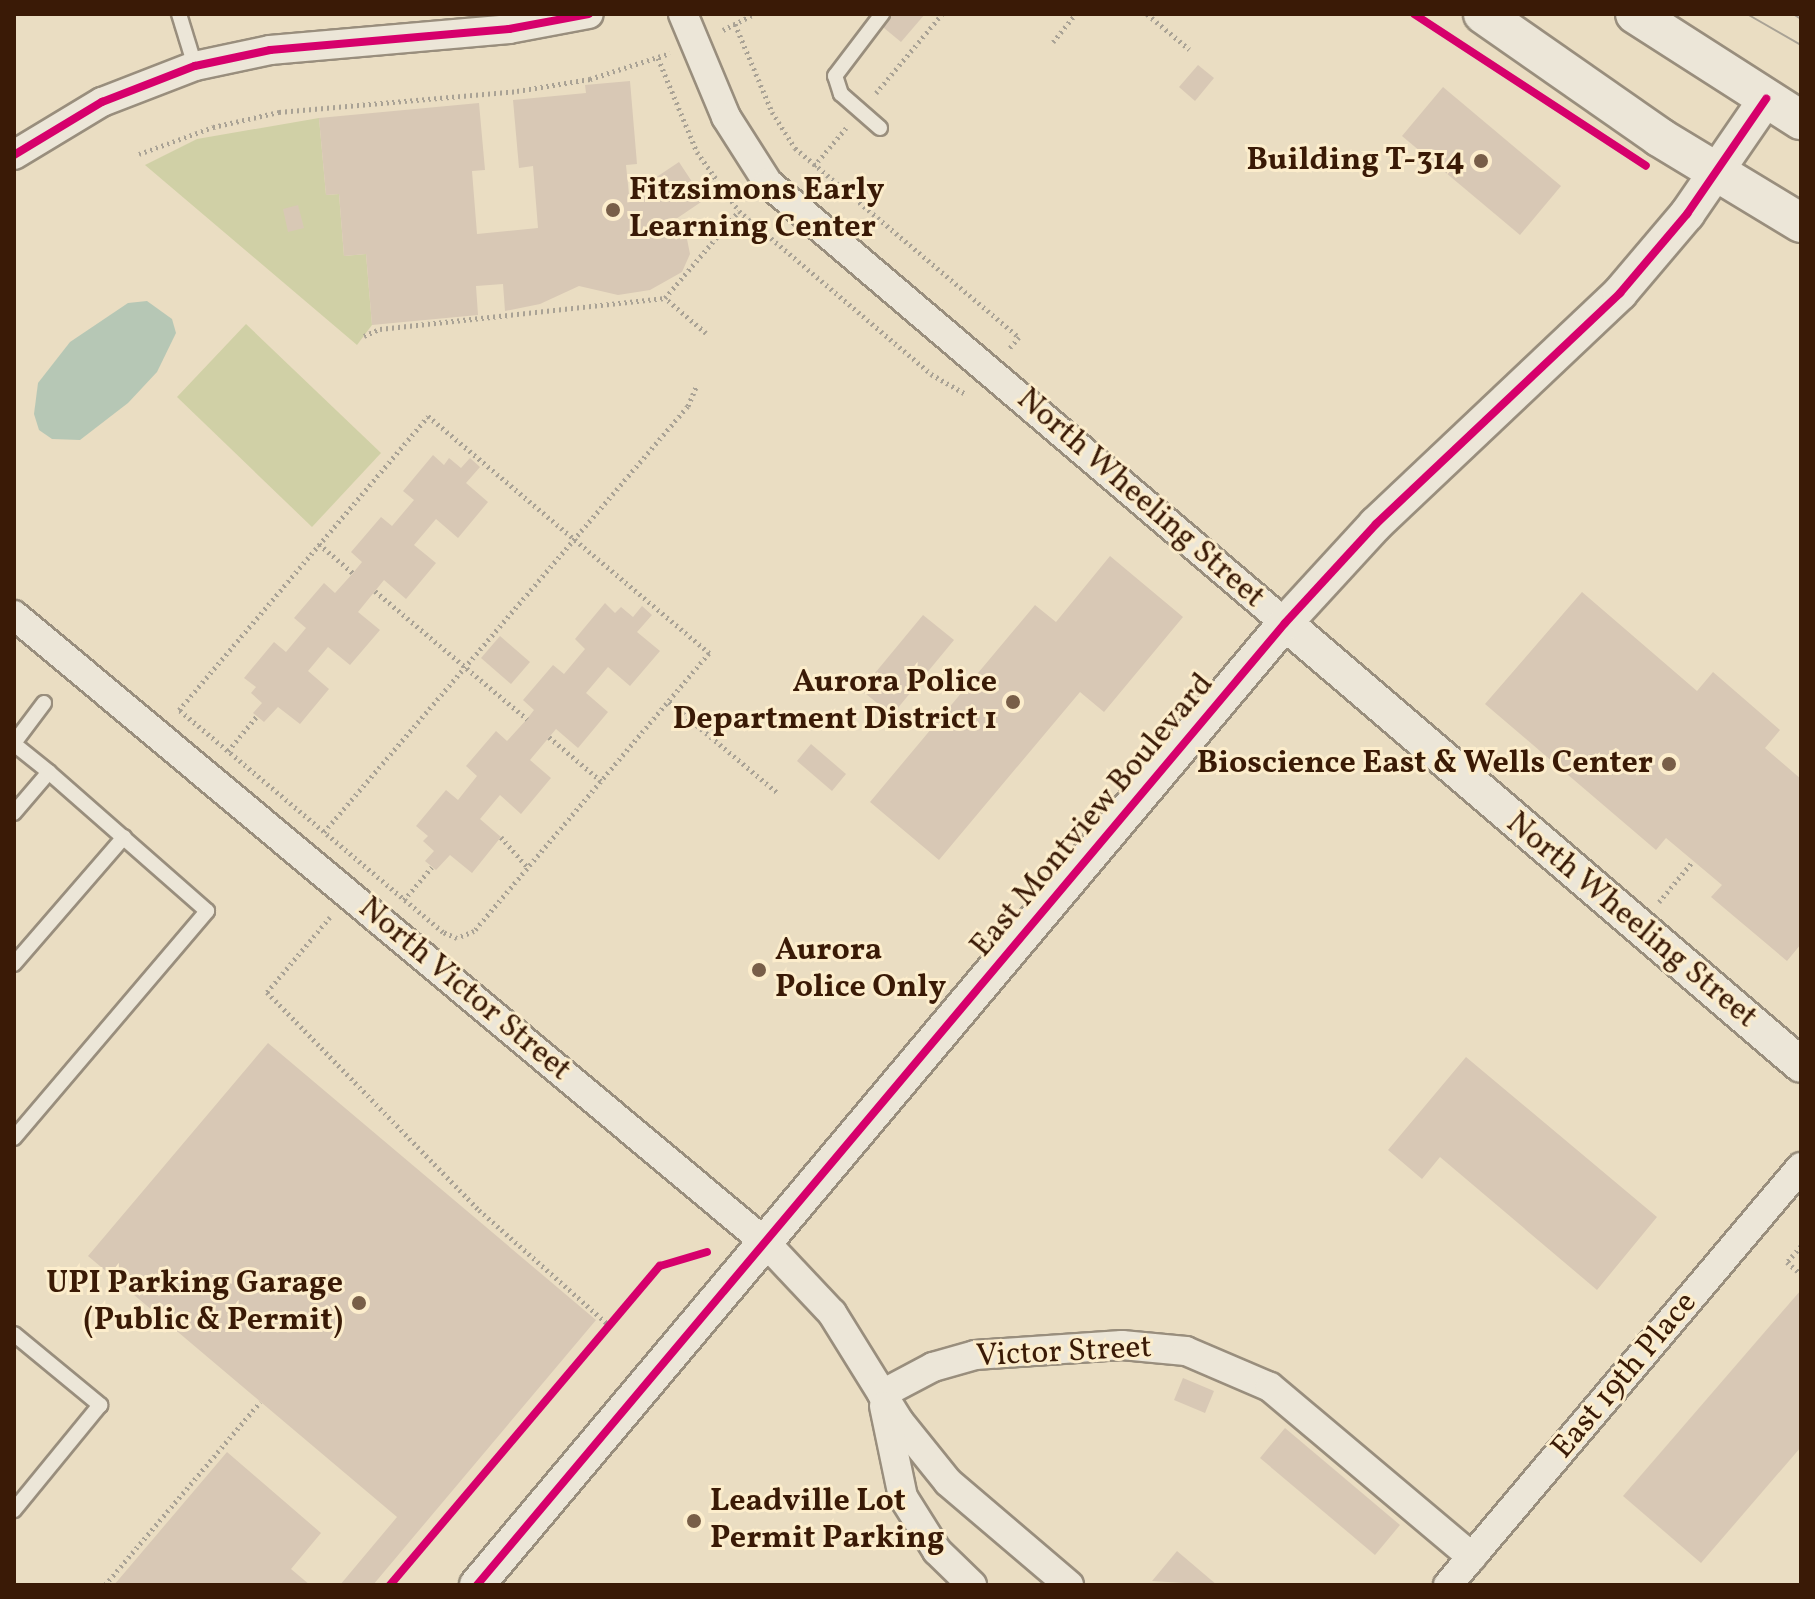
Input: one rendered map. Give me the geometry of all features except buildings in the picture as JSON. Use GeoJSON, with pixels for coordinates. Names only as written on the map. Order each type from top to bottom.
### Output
{"type":"FeatureCollection","features":[{"type":"Feature","properties":{"kind":"main road"},"geometry":{"type":"LineString","coordinates":[[1483,14],[1716,174],[1801,223]]}},
{"type":"Feature","properties":{"kind":"main road"},"geometry":{"type":"LineString","coordinates":[[1635,14],[1801,120]]}},
{"type":"Feature","properties":{"kind":"street"},"geometry":{"type":"LineString","coordinates":[[14,155],[102,102],[195,66],[270,50],[493,31],[589,14]]}},
{"type":"Feature","properties":{"kind":"street","name":"North Wheeling Street"},"geometry":{"type":"LineString","coordinates":[[683,14],[726,117],[761,175],[1801,1065]]}},
{"type":"Feature","properties":{"kind":"street","name":"East Montview Boulevard"},"geometry":{"type":"LineString","coordinates":[[477,1585],[1285,623],[1376,524],[1620,293],[1716,174],[1766,99]]}},
{"type":"Feature","properties":{"kind":"street","name":"North Victor Street"},"geometry":{"type":"LineString","coordinates":[[14,615],[766,1243],[832,1313],[882,1394],[948,1482],[1069,1585]]}},
{"type":"Feature","properties":{"kind":"street","name":"East 19th Place"},"geometry":{"type":"LineString","coordinates":[[1448,1585],[1801,1167]]}},
{"type":"Feature","properties":{"kind":"street","name":"Victor Street"},"geometry":{"type":"LineString","coordinates":[[882,1394],[933,1367],[975,1355],[1122,1345],[1186,1351],[1270,1387],[1472,1557]]}},
{"type":"Feature","properties":{"kind":"street","name":"North Victor Street"},"geometry":{"type":"LineString","coordinates":[[882,1394],[903,1497],[937,1551],[972,1585]]}},
{"type":"Feature","properties":{"kind":"lane"},"geometry":{"type":"LineString","coordinates":[[179,14],[195,66]]}},
{"type":"Feature","properties":{"kind":"lane"},"geometry":{"type":"LineString","coordinates":[[880,128],[841,94],[835,76],[882,14]]}},
{"type":"Feature","properties":{"kind":"lane"},"geometry":{"type":"LineString","coordinates":[[14,1138],[207,911],[14,743],[44,703]]}},
{"type":"Feature","properties":{"kind":"lane"},"geometry":{"type":"LineString","coordinates":[[14,813],[49,772]]}},
{"type":"Feature","properties":{"kind":"lane"},"geometry":{"type":"LineString","coordinates":[[14,964],[124,837]]}},
{"type":"Feature","properties":{"kind":"lane"},"geometry":{"type":"LineString","coordinates":[[14,1334],[100,1405],[14,1510]]}},
{"type":"Feature","properties":{"kind":"path"},"geometry":{"type":"LineString","coordinates":[[139,154],[213,127],[279,112],[517,91],[590,79],[658,58],[697,152],[739,211],[943,383],[970,396],[1019,337],[814,166],[772,112],[735,24],[754,14]]}},
{"type":"Feature","properties":{"kind":"path"},"geometry":{"type":"LineString","coordinates":[[814,166],[942,14]]}},
{"type":"Feature","properties":{"kind":"path"},"geometry":{"type":"LineString","coordinates":[[1053,42],[1076,14]]}},
{"type":"Feature","properties":{"kind":"path"},"geometry":{"type":"LineString","coordinates":[[1147,14],[1189,49]]}},
{"type":"Feature","properties":{"kind":"path"},"geometry":{"type":"LineString","coordinates":[[364,336],[380,329],[665,298],[739,211]]}},
{"type":"Feature","properties":{"kind":"path"},"geometry":{"type":"LineString","coordinates":[[665,298],[706,333]]}},
{"type":"Feature","properties":{"kind":"path"},"geometry":{"type":"LineString","coordinates":[[609,1325],[490,1221],[267,992],[369,870],[457,938],[474,931],[709,653],[574,540],[428,416],[179,710],[324,832],[466,667],[574,540],[688,406],[696,387]]}},
{"type":"Feature","properties":{"kind":"path"},"geometry":{"type":"LineString","coordinates":[[319,544],[353,573]]}},
{"type":"Feature","properties":{"kind":"path"},"geometry":{"type":"LineString","coordinates":[[375,591],[527,719]]}},
{"type":"Feature","properties":{"kind":"path"},"geometry":{"type":"LineString","coordinates":[[669,702],[778,793]]}},
{"type":"Feature","properties":{"kind":"path"},"geometry":{"type":"LineString","coordinates":[[228,751],[257,716]]}},
{"type":"Feature","properties":{"kind":"path"},"geometry":{"type":"LineString","coordinates":[[549,737],[601,781]]}},
{"type":"Feature","properties":{"kind":"path"},"geometry":{"type":"LineString","coordinates":[[501,837],[528,868]]}},
{"type":"Feature","properties":{"kind":"path"},"geometry":{"type":"LineString","coordinates":[[1651,912],[1693,861]]}},
{"type":"Feature","properties":{"kind":"path"},"geometry":{"type":"LineString","coordinates":[[404,900],[432,867]]}},
{"type":"Feature","properties":{"kind":"path"},"geometry":{"type":"LineString","coordinates":[[1801,1246],[1787,1262],[1801,1274]]}},
{"type":"Feature","properties":{"kind":"path"},"geometry":{"type":"LineString","coordinates":[[105,1585],[260,1402]]}},
{"type":"Feature","properties":{"kind":"green space"},"geometry":{"type":"Polygon","coordinates":[[[319,118],[326,195],[339,194],[344,256],[366,254],[372,325],[357,345],[145,165],[197,139],[319,118]]]}},
{"type":"Feature","properties":{"kind":"green space"},"geometry":{"type":"Polygon","coordinates":[[[246,324],[381,453],[312,527],[177,397],[246,324]]]}},
{"type":"Feature","properties":{"kind":"shaded area"},"geometry":{"type":"Polygon","coordinates":[[[147,301],[172,319],[176,333],[157,372],[128,403],[80,440],[52,439],[39,430],[34,414],[38,383],[70,342],[128,303],[147,301]]]}},
{"type":"Feature","properties":{"kind":"tram line"},"geometry":{"type":"LineString","coordinates":[[1747,14],[1801,45]]}},
{"type":"Feature","properties":{"kind":"tram line"},"geometry":{"type":"LineString","coordinates":[[1793,14],[1801,19]]}},
{"type":"Feature","properties":{"kind":"cycle path"},"geometry":{"type":"LineString","coordinates":[[14,155],[102,102],[195,66],[270,50],[509,29],[589,14]]}},
{"type":"Feature","properties":{"kind":"cycle path"},"geometry":{"type":"LineString","coordinates":[[1414,14],[1646,166]]}},
{"type":"Feature","properties":{"kind":"cycle path"},"geometry":{"type":"LineString","coordinates":[[477,1585],[1285,623],[1376,524],[1620,293],[1687,214],[1766,99]]}},
{"type":"Feature","properties":{"kind":"cycle path"},"geometry":{"type":"LineString","coordinates":[[390,1585],[660,1266],[707,1252]]}},
{"type":"Feature","properties":{"kind":"place","name":"Building T-314"},"geometry":{"type":"Point","coordinates":[1481,161]}},
{"type":"Feature","properties":{"kind":"place","name":"Fitzsimons Early Learning Center"},"geometry":{"type":"Point","coordinates":[613,210]}},
{"type":"Feature","properties":{"kind":"place","name":"Aurora Police Department District 1"},"geometry":{"type":"Point","coordinates":[1013,702]}},
{"type":"Feature","properties":{"kind":"place","name":"Bioscience East & Wells Center"},"geometry":{"type":"Point","coordinates":[1669,764]}},
{"type":"Feature","properties":{"kind":"place","name":"Aurora Police Only"},"geometry":{"type":"Point","coordinates":[759,970]}},
{"type":"Feature","properties":{"kind":"place","name":"UPI Parking Garage (Public & Permit)"},"geometry":{"type":"Point","coordinates":[359,1303]}},
{"type":"Feature","properties":{"kind":"place","name":"Leadville Lot Permit Parking"},"geometry":{"type":"Point","coordinates":[694,1521]}}]}
